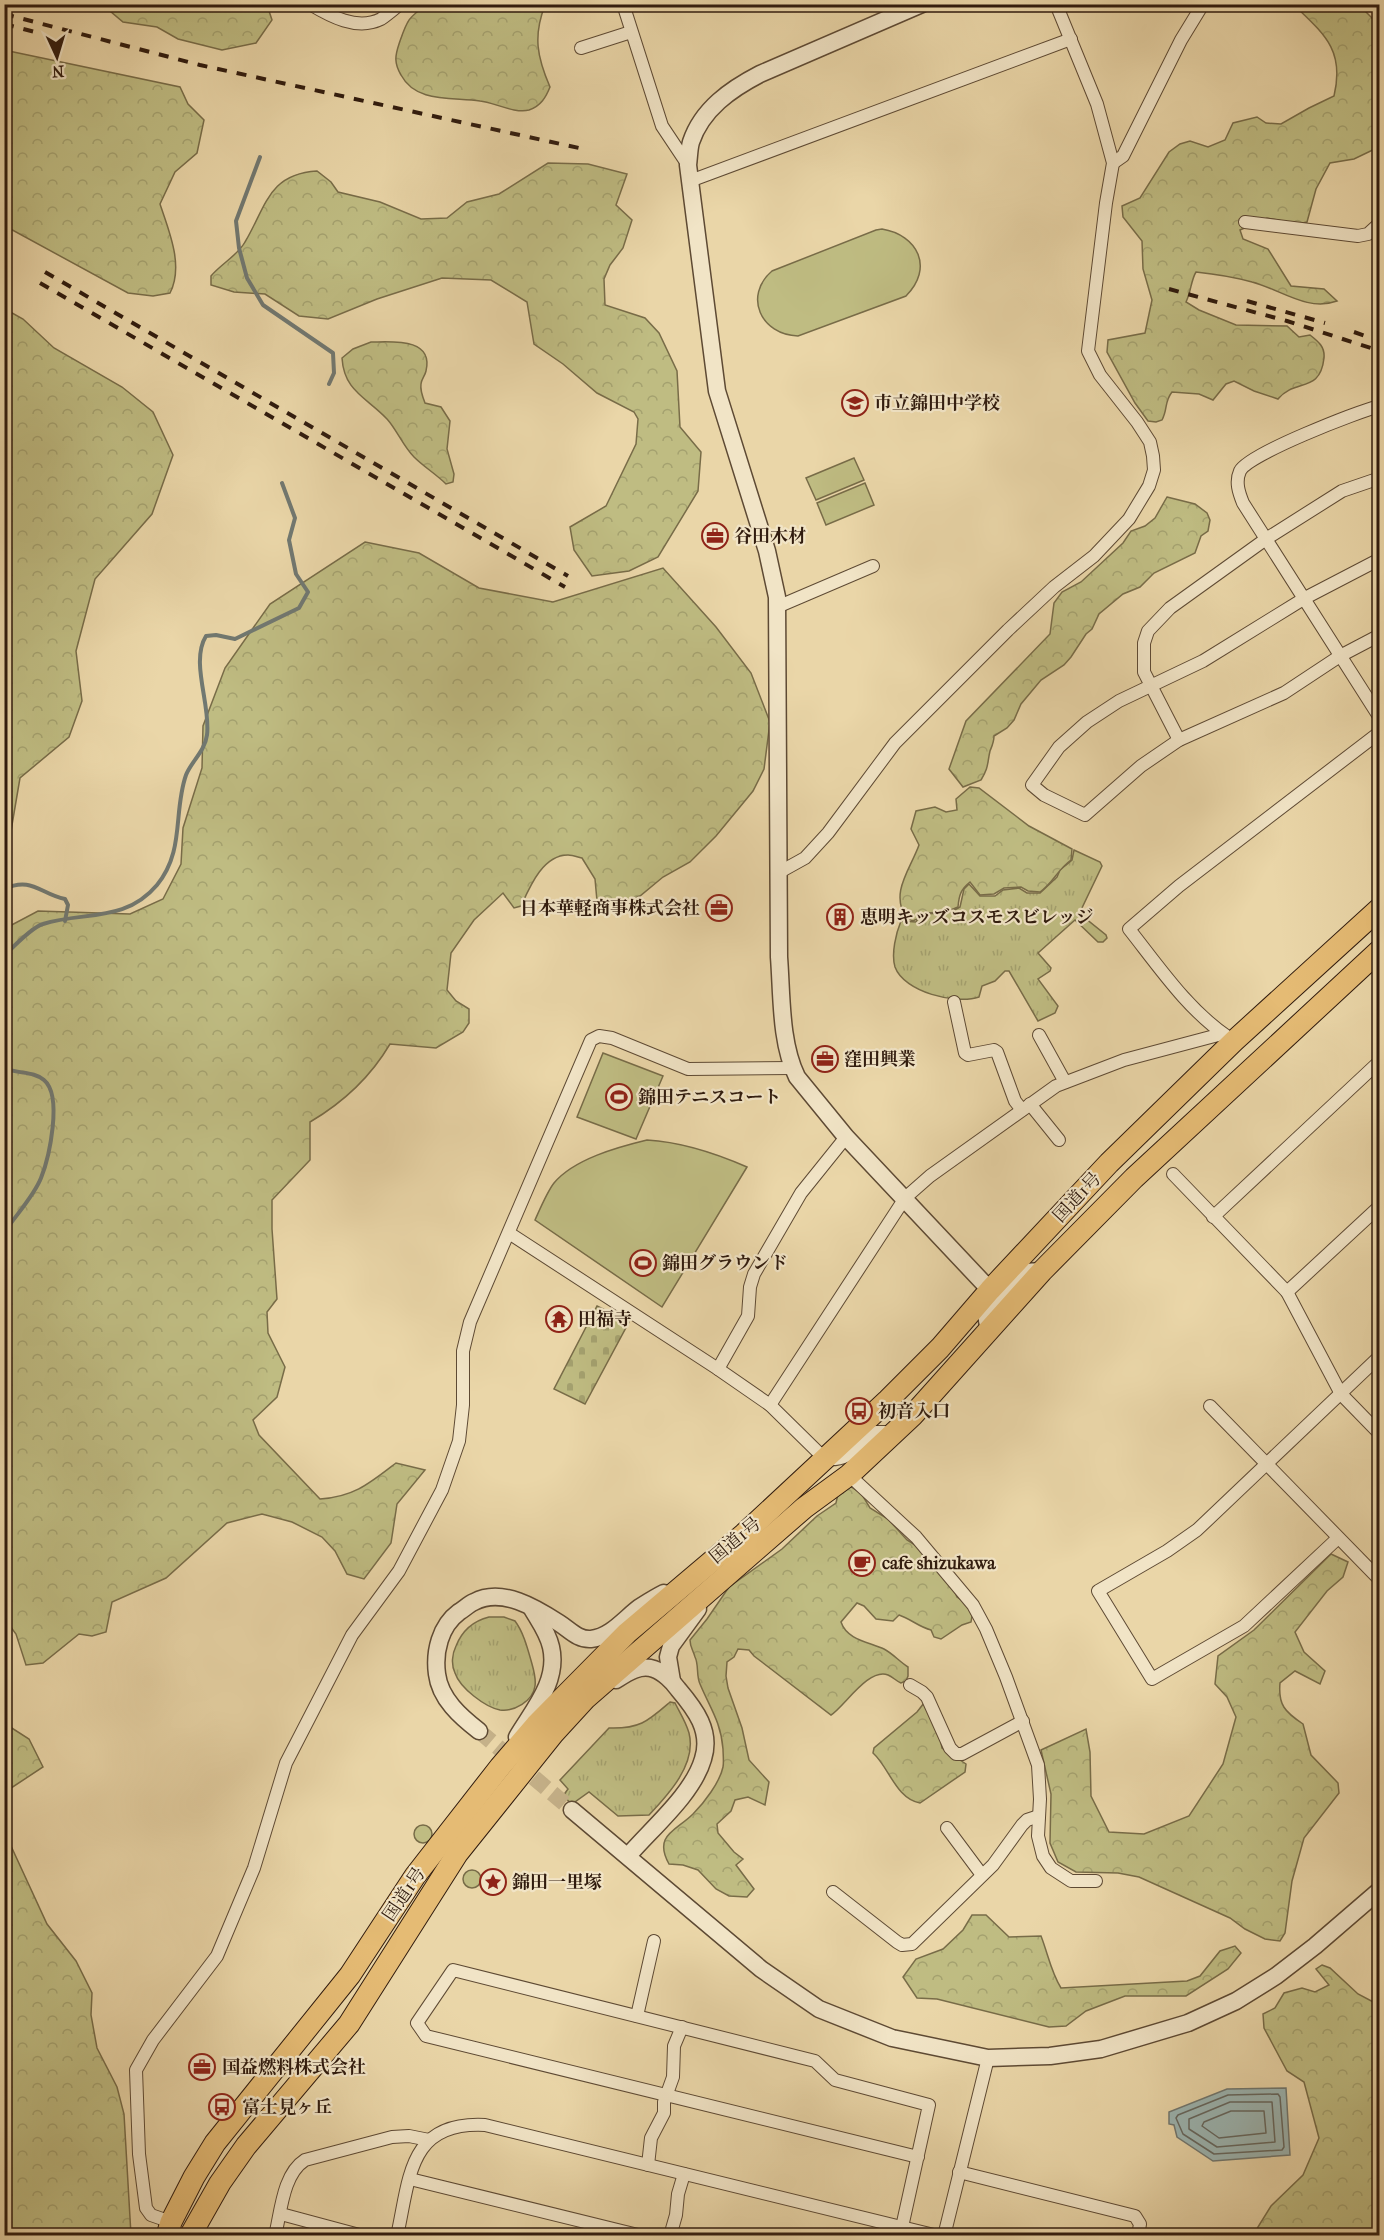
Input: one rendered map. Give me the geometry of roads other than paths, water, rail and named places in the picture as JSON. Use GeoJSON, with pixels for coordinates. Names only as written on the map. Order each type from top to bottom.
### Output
{"type":"FeatureCollection","features":[{"type":"Feature","properties":{"kind":"highway","name":"国道1号"},"geometry":{"type":"LineString","coordinates":[[169,2229],[194,2177],[215,2143],[350,1975],[415,1876],[500,1767],[536,1725],[627,1633],[744,1534],[888,1400],[995,1294],[1109,1162],[1228,1037],[1380,909]]}},
{"type":"Feature","properties":{"kind":"highway","name":"国道1号"},"geometry":{"type":"LineString","coordinates":[[192,2232],[220,2183],[246,2146],[349,2024],[457,1854],[553,1734],[585,1698],[804,1508],[849,1474],[891,1436],[913,1415],[1041,1271],[1154,1159],[1380,950]]}},
{"type":"Feature","properties":{"kind":"street"},"geometry":{"type":"LineString","coordinates":[[309,4],[327,14],[353,23],[380,19],[400,4]]}},
{"type":"Feature","properties":{"kind":"street"},"geometry":{"type":"LineString","coordinates":[[623,4],[662,126],[689,173]]}},
{"type":"Feature","properties":{"kind":"street"},"geometry":{"type":"LineString","coordinates":[[922,4],[735,87],[714,104],[700,124],[691,142],[689,173],[717,391],[767,551],[777,607],[779,957],[783,1012],[792,1068],[846,1137],[995,1294]]}},
{"type":"Feature","properties":{"kind":"street"},"geometry":{"type":"LineString","coordinates":[[778,873],[805,858],[828,833],[895,743],[1008,630],[1054,587],[1094,555],[1129,519],[1149,486],[1154,470],[1150,442],[1100,375],[1088,351],[1113,163],[1097,104],[1056,4]]}},
{"type":"Feature","properties":{"kind":"street"},"geometry":{"type":"LineString","coordinates":[[1113,163],[1123,156],[1181,40],[1203,4]]}},
{"type":"Feature","properties":{"kind":"street"},"geometry":{"type":"LineString","coordinates":[[581,48],[632,32]]}},
{"type":"Feature","properties":{"kind":"street"},"geometry":{"type":"LineString","coordinates":[[689,173],[1071,39]]}},
{"type":"Feature","properties":{"kind":"street"},"geometry":{"type":"LineString","coordinates":[[1245,222],[1358,236],[1368,234],[1380,223]]}},
{"type":"Feature","properties":{"kind":"street"},"geometry":{"type":"LineString","coordinates":[[1380,406],[1342,417],[1247,464],[1240,471],[1238,491],[1380,718]]}},
{"type":"Feature","properties":{"kind":"street"},"geometry":{"type":"LineString","coordinates":[[1179,740],[1144,672],[1144,643],[1148,631],[1170,608],[1266,539],[1342,491],[1380,478]]}},
{"type":"Feature","properties":{"kind":"street"},"geometry":{"type":"LineString","coordinates":[[1380,559],[1305,598],[1203,661],[1119,701],[1074,732],[1059,747],[1032,784],[1044,795],[1085,814],[1141,766],[1179,740],[1284,693],[1340,656],[1380,635]]}},
{"type":"Feature","properties":{"kind":"street"},"geometry":{"type":"LineString","coordinates":[[777,607],[873,566]]}},
{"type":"Feature","properties":{"kind":"street"},"geometry":{"type":"LineString","coordinates":[[1228,1037],[1206,1020],[1175,987],[1129,929],[1179,886],[1380,732]]}},
{"type":"Feature","properties":{"kind":"street"},"geometry":{"type":"LineString","coordinates":[[954,1002],[965,1053],[968,1055],[994,1050],[997,1052],[1016,1101],[1026,1107],[1059,1140]]}},
{"type":"Feature","properties":{"kind":"street"},"geometry":{"type":"LineString","coordinates":[[1039,1035],[1065,1082]]}},
{"type":"Feature","properties":{"kind":"street"},"geometry":{"type":"LineString","coordinates":[[192,2232],[169,2229],[146,2208],[139,2154],[136,2070],[153,2040],[217,1956],[254,1868],[286,1763],[352,1635],[399,1571],[442,1490],[459,1441],[463,1405],[463,1351],[470,1322],[591,1040],[599,1036],[612,1038],[688,1069],[792,1068]]}},
{"type":"Feature","properties":{"kind":"street"},"geometry":{"type":"LineString","coordinates":[[770,1405],[905,1198],[930,1176],[1065,1082],[1124,1060],[1228,1037]]}},
{"type":"Feature","properties":{"kind":"street"},"geometry":{"type":"LineString","coordinates":[[1213,1216],[1380,1061]]}},
{"type":"Feature","properties":{"kind":"street"},"geometry":{"type":"LineString","coordinates":[[718,1369],[748,1316],[750,1287],[754,1274],[801,1192],[846,1137]]}},
{"type":"Feature","properties":{"kind":"street"},"geometry":{"type":"LineString","coordinates":[[1173,1174],[1287,1292],[1341,1394],[1380,1434]]}},
{"type":"Feature","properties":{"kind":"street"},"geometry":{"type":"LineString","coordinates":[[1287,1292],[1380,1206]]}},
{"type":"Feature","properties":{"kind":"street"},"geometry":{"type":"LineString","coordinates":[[509,1233],[770,1405],[825,1459],[845,1458],[876,1432],[884,1432],[891,1436]]}},
{"type":"Feature","properties":{"kind":"street"},"geometry":{"type":"LineString","coordinates":[[989,1331],[986,1315],[995,1294],[1024,1272],[1041,1271]]}},
{"type":"Feature","properties":{"kind":"street"},"geometry":{"type":"LineString","coordinates":[[1338,1538],[1244,1626],[1152,1679],[1098,1592],[1167,1551],[1197,1530],[1380,1356]]}},
{"type":"Feature","properties":{"kind":"street"},"geometry":{"type":"LineString","coordinates":[[1210,1406],[1380,1580]]}},
{"type":"Feature","properties":{"kind":"street"},"geometry":{"type":"LineString","coordinates":[[849,1474],[916,1537],[973,1605],[986,1629],[1038,1765],[1040,1848],[1052,1868],[1071,1881],[1096,1881]]}},
{"type":"Feature","properties":{"kind":"street"},"geometry":{"type":"LineString","coordinates":[[479,1731],[464,1719],[446,1699],[437,1678],[435,1661],[443,1630],[452,1617],[474,1601],[484,1598],[516,1599],[559,1623],[579,1638],[594,1639],[607,1634],[642,1606],[690,1578]]}},
{"type":"Feature","properties":{"kind":"street"},"geometry":{"type":"LineString","coordinates":[[672,1681],[668,1657],[671,1646],[715,1586]]}},
{"type":"Feature","properties":{"kind":"street"},"geometry":{"type":"LineString","coordinates":[[500,1767],[547,1688],[552,1667],[551,1647],[544,1629],[531,1608]]}},
{"type":"Feature","properties":{"kind":"street"},"geometry":{"type":"LineString","coordinates":[[585,1698],[633,1670],[654,1668],[672,1681],[697,1712],[704,1732],[703,1759],[688,1790],[628,1856]]}},
{"type":"Feature","properties":{"kind":"street"},"geometry":{"type":"LineString","coordinates":[[910,1685],[927,1697],[950,1748],[956,1754],[962,1754],[1023,1721]]}},
{"type":"Feature","properties":{"kind":"street"},"geometry":{"type":"LineString","coordinates":[[572,1810],[761,1969],[819,2009],[892,2038],[988,2058],[1050,2056],[1101,2049],[1188,2023],[1236,2001],[1276,1976],[1380,1890]]}},
{"type":"Feature","properties":{"kind":"street"},"geometry":{"type":"LineString","coordinates":[[834,1892],[897,1942],[907,1946],[921,1938],[1003,1853],[1027,1820],[1039,1816]]}},
{"type":"Feature","properties":{"kind":"street"},"geometry":{"type":"LineString","coordinates":[[947,1828],[982,1875]]}},
{"type":"Feature","properties":{"kind":"street"},"geometry":{"type":"LineString","coordinates":[[637,2016],[654,1941]]}},
{"type":"Feature","properties":{"kind":"street"},"geometry":{"type":"LineString","coordinates":[[902,2227],[918,2157],[929,2105],[835,2080],[815,2061],[453,1970],[417,2023],[426,2036],[918,2157]]}},
{"type":"Feature","properties":{"kind":"street"},"geometry":{"type":"LineString","coordinates":[[648,2165],[651,2138],[664,2113],[666,2095],[672,2077],[674,2046],[682,2027]]}},
{"type":"Feature","properties":{"kind":"street"},"geometry":{"type":"LineString","coordinates":[[944,2235],[988,2058]]}},
{"type":"Feature","properties":{"kind":"street"},"geometry":{"type":"LineString","coordinates":[[397,2235],[419,2151],[429,2140],[454,2126],[485,2125],[938,2235]]}},
{"type":"Feature","properties":{"kind":"street"},"geometry":{"type":"LineString","coordinates":[[275,2235],[293,2172],[297,2165],[305,2160],[392,2136],[409,2136],[429,2140]]}},
{"type":"Feature","properties":{"kind":"street"},"geometry":{"type":"LineString","coordinates":[[959,2172],[1135,2216],[1140,2224],[1137,2235]]}},
{"type":"Feature","properties":{"kind":"street"},"geometry":{"type":"LineString","coordinates":[[670,2235],[684,2174]]}},
{"type":"Feature","properties":{"kind":"street"},"geometry":{"type":"LineString","coordinates":[[410,2179],[642,2235]]}},
{"type":"Feature","properties":{"kind":"street"},"geometry":{"type":"LineString","coordinates":[[280,2214],[355,2235]]}},
{"type":"Feature","properties":{"kind":"water"},"geometry":{"type":"Polygon","coordinates":[[[1286,2088],[1290,2155],[1213,2161],[1177,2137],[1174,2125],[1169,2124],[1169,2112],[1227,2089],[1286,2088]]]}},
{"type":"Feature","properties":{"kind":"waterway"},"geometry":{"type":"LineString","coordinates":[[260,157],[236,221],[239,248],[247,278],[263,305],[333,353],[334,373],[329,384]]}},
{"type":"Feature","properties":{"kind":"waterway"},"geometry":{"type":"LineString","coordinates":[[4,956],[28,933],[43,924],[118,911],[131,905],[145,897],[166,872],[175,845],[186,775],[206,741],[206,711],[200,671],[202,646],[206,636],[216,635],[235,639],[299,608],[308,592],[296,574],[289,540],[295,518],[282,483]]}},
{"type":"Feature","properties":{"kind":"waterway"},"geometry":{"type":"LineString","coordinates":[[4,889],[14,885],[29,885],[65,899],[68,905],[65,921]]}},
{"type":"Feature","properties":{"kind":"waterway"},"geometry":{"type":"LineString","coordinates":[[4,1068],[35,1075],[44,1080],[50,1088],[54,1113],[48,1156],[41,1178],[4,1233]]}},
{"type":"Feature","properties":{"kind":"tunnel"},"geometry":{"type":"LineString","coordinates":[[479,1731],[572,1810]]}},
{"type":"Feature","properties":{"kind":"railway"},"geometry":{"type":"LineString","coordinates":[[4,14],[200,65],[588,150]]}},
{"type":"Feature","properties":{"kind":"railway"},"geometry":{"type":"LineString","coordinates":[[4,24],[39,33]]}},
{"type":"Feature","properties":{"kind":"railway"},"geometry":{"type":"LineString","coordinates":[[45,272],[568,576]]}},
{"type":"Feature","properties":{"kind":"railway"},"geometry":{"type":"LineString","coordinates":[[40,283],[565,587]]}},
{"type":"Feature","properties":{"kind":"railway"},"geometry":{"type":"LineString","coordinates":[[1169,289],[1287,321],[1380,351]]}},
{"type":"Feature","properties":{"kind":"railway"},"geometry":{"type":"LineString","coordinates":[[1247,301],[1325,323]]}},
{"type":"Feature","properties":{"kind":"railway"},"geometry":{"type":"LineString","coordinates":[[1354,332],[1380,341]]}},
{"type":"Feature","properties":{"kind":"place","name":"市立錦田中学校"},"geometry":{"type":"Point","coordinates":[855,403]}},
{"type":"Feature","properties":{"kind":"place","name":"谷田木材"},"geometry":{"type":"Point","coordinates":[715,536]}},
{"type":"Feature","properties":{"kind":"place","name":"日本華軽商事株式会社"},"geometry":{"type":"Point","coordinates":[719,908]}},
{"type":"Feature","properties":{"kind":"place","name":"恵明キッズコスモスビレッジ"},"geometry":{"type":"Point","coordinates":[840,917]}},
{"type":"Feature","properties":{"kind":"place","name":"窪田興業"},"geometry":{"type":"Point","coordinates":[825,1059]}},
{"type":"Feature","properties":{"kind":"place","name":"錦田テニスコート"},"geometry":{"type":"Point","coordinates":[619,1097]}},
{"type":"Feature","properties":{"kind":"place","name":"錦田グラウンド"},"geometry":{"type":"Point","coordinates":[643,1263]}},
{"type":"Feature","properties":{"kind":"place","name":"田福寺"},"geometry":{"type":"Point","coordinates":[559,1319]}},
{"type":"Feature","properties":{"kind":"place","name":"初音入口"},"geometry":{"type":"Point","coordinates":[859,1411]}},
{"type":"Feature","properties":{"kind":"place","name":"cafe shizukawa"},"geometry":{"type":"Point","coordinates":[862,1563]}},
{"type":"Feature","properties":{"kind":"place","name":"錦田一里塚"},"geometry":{"type":"Point","coordinates":[493,1882]}},
{"type":"Feature","properties":{"kind":"place","name":"国益燃料株式会社"},"geometry":{"type":"Point","coordinates":[202,2067]}},
{"type":"Feature","properties":{"kind":"place","name":"富士見ヶ丘"},"geometry":{"type":"Point","coordinates":[222,2107]}}]}
